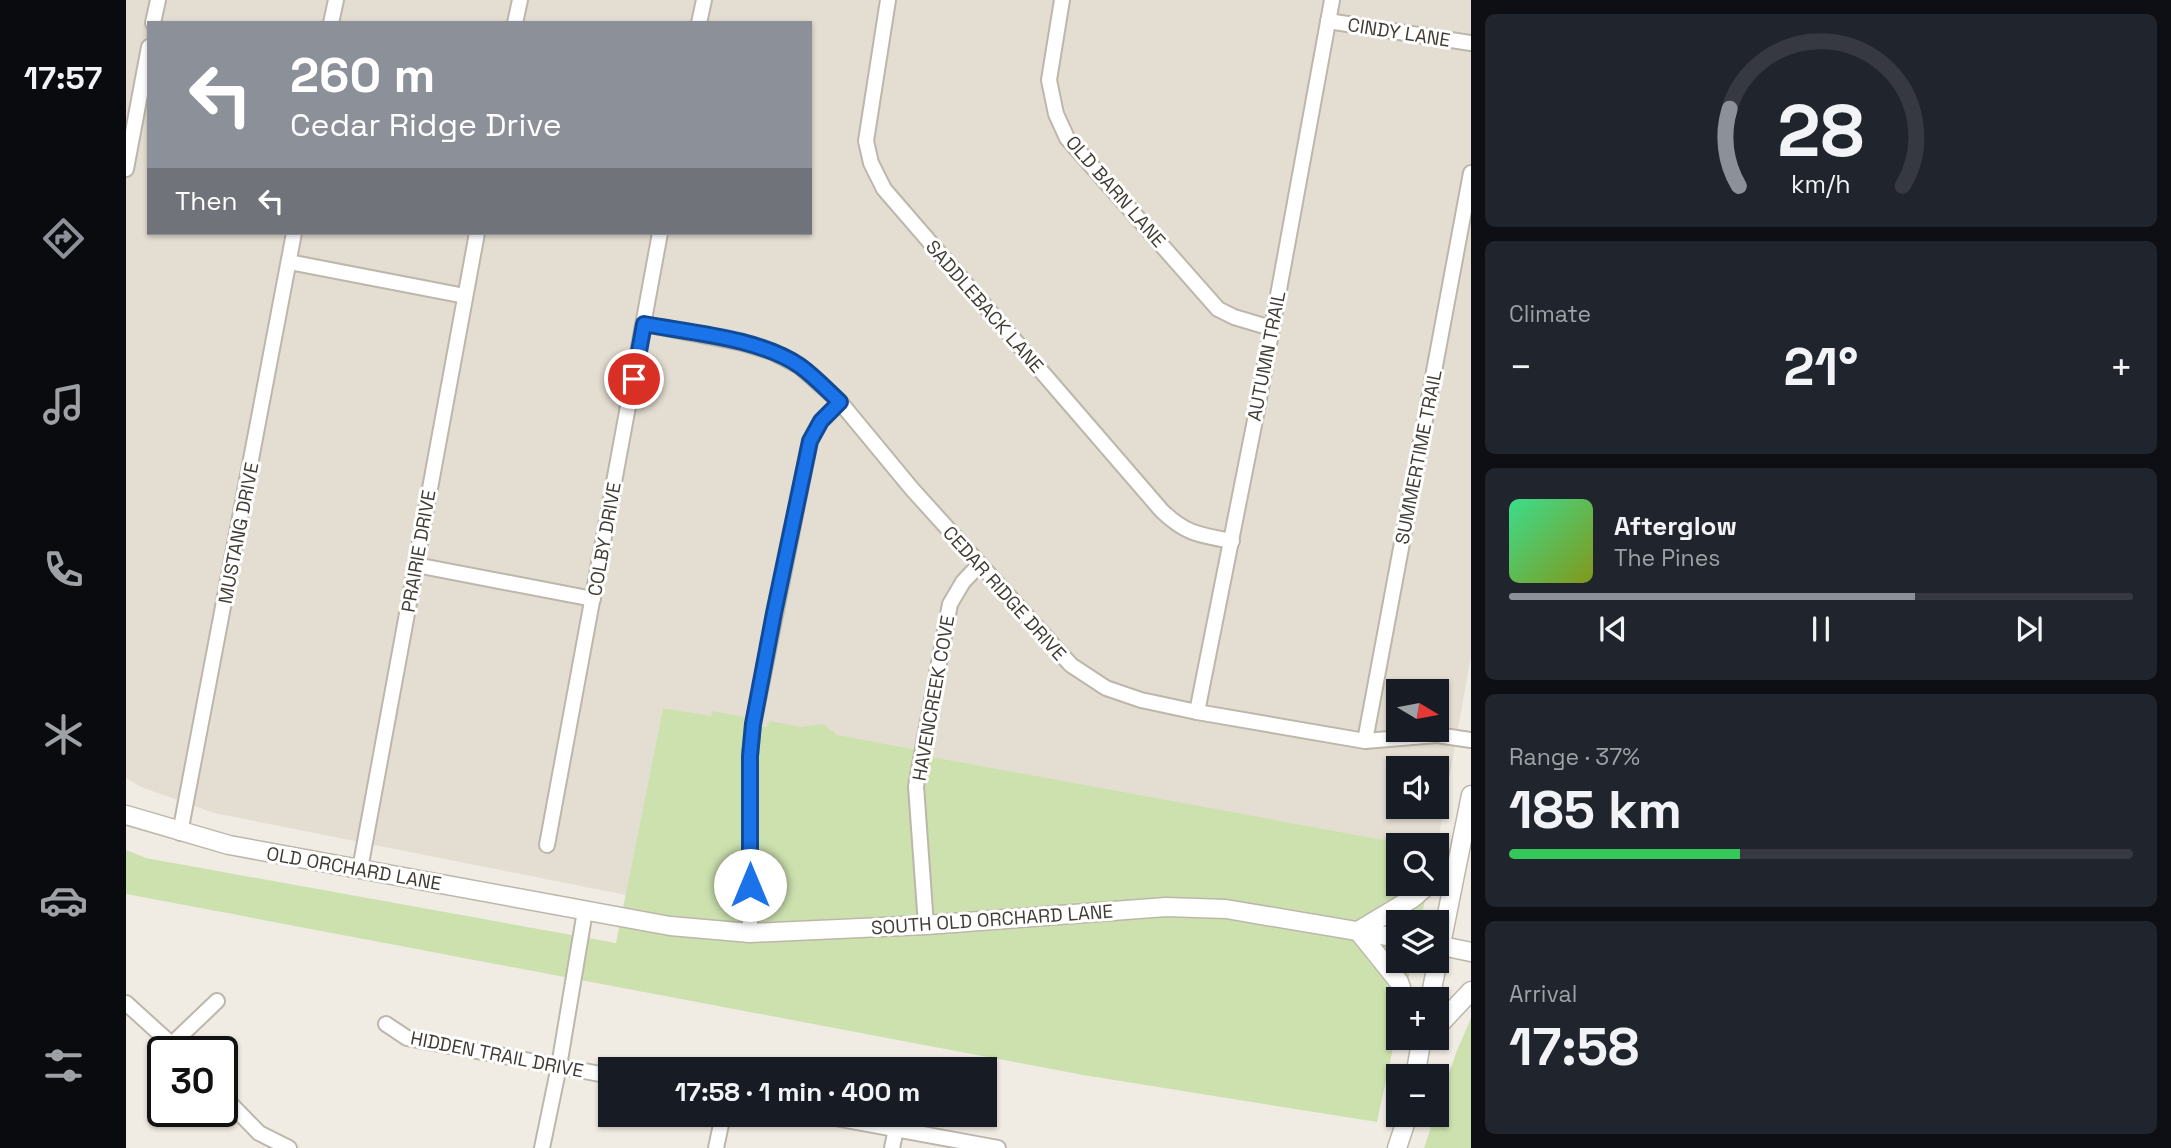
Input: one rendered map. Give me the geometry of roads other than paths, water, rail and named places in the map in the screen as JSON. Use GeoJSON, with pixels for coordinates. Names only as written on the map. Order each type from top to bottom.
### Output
{"type":"FeatureCollection","features":[{"type":"Feature","properties":{"kind":"street"},"geometry":{"type":"LineString","coordinates":[[153,21],[158,0]]}},
{"type":"Feature","properties":{"kind":"street"},"geometry":{"type":"LineString","coordinates":[[331,21],[335,0]]}},
{"type":"Feature","properties":{"kind":"street"},"geometry":{"type":"LineString","coordinates":[[515,21],[520,0]]}},
{"type":"Feature","properties":{"kind":"street"},"geometry":{"type":"LineString","coordinates":[[699,21],[704,0]]}},
{"type":"Feature","properties":{"kind":"street","name":"SADDLEBACK LANE"},"geometry":{"type":"LineString","coordinates":[[888,0],[866,141],[871,163],[884,189],[1162,511],[1178,526],[1198,535],[1232,541]]}},
{"type":"Feature","properties":{"kind":"street","name":"OLD BARN LANE"},"geometry":{"type":"LineString","coordinates":[[1062,0],[1049,80],[1056,114],[1067,138],[1218,309],[1234,317],[1271,328]]}},
{"type":"Feature","properties":{"kind":"street","name":"AUTUMN TRAIL"},"geometry":{"type":"LineString","coordinates":[[1197,712],[1232,541],[1332,0]]}},
{"type":"Feature","properties":{"kind":"street","name":"CINDY LANE"},"geometry":{"type":"LineString","coordinates":[[1328,21],[1471,43]]}},
{"type":"Feature","properties":{"kind":"street"},"geometry":{"type":"LineString","coordinates":[[126,169],[147,58]]}},
{"type":"Feature","properties":{"kind":"street","name":"SUMMERTIME TRAIL"},"geometry":{"type":"LineString","coordinates":[[1365,741],[1471,173]]}},
{"type":"Feature","properties":{"kind":"street","name":"MUSTANG DRIVE"},"geometry":{"type":"LineString","coordinates":[[180,833],[294,235]]}},
{"type":"Feature","properties":{"kind":"street","name":"PRAIRIE DRIVE"},"geometry":{"type":"LineString","coordinates":[[360,869],[477,235]]}},
{"type":"Feature","properties":{"kind":"street","name":"COLBY DRIVE"},"geometry":{"type":"LineString","coordinates":[[547,845],[660,235]]}},
{"type":"Feature","properties":{"kind":"street"},"geometry":{"type":"LineString","coordinates":[[289,262],[465,296]]}},
{"type":"Feature","properties":{"kind":"street","name":"CEDAR RIDGE DRIVE"},"geometry":{"type":"LineString","coordinates":[[644,324],[742,343],[772,352],[799,366],[840,402],[908,484],[1070,665],[1107,688],[1141,701],[1365,741],[1437,735],[1471,740]]}},
{"type":"Feature","properties":{"kind":"street"},"geometry":{"type":"LineString","coordinates":[[750,933],[750,756],[753,724],[810,441],[821,421],[840,402]]}},
{"type":"Feature","properties":{"kind":"street"},"geometry":{"type":"LineString","coordinates":[[416,565],[593,599]]}},
{"type":"Feature","properties":{"kind":"street","name":"HAVENCREEK COVE"},"geometry":{"type":"LineString","coordinates":[[926,925],[916,786],[950,604],[963,582],[979,565]]}},
{"type":"Feature","properties":{"kind":"street"},"geometry":{"type":"LineString","coordinates":[[1447,910],[1471,795]]}},
{"type":"Feature","properties":{"kind":"street","name":"OLD ORCHARD LANE"},"geometry":{"type":"LineString","coordinates":[[126,815],[180,833],[229,845],[585,911]]}},
{"type":"Feature","properties":{"kind":"street"},"geometry":{"type":"LineString","coordinates":[[1449,864],[1461,850]]}},
{"type":"Feature","properties":{"kind":"street"},"geometry":{"type":"LineString","coordinates":[[1401,987],[1358,931],[1415,896]]}},
{"type":"Feature","properties":{"kind":"street","name":"SOUTH OLD ORCHARD LANE"},"geometry":{"type":"LineString","coordinates":[[585,911],[670,926],[750,933],[926,925],[1166,907],[1226,909],[1386,936]]}},
{"type":"Feature","properties":{"kind":"street"},"geometry":{"type":"LineString","coordinates":[[542,1148],[585,911]]}},
{"type":"Feature","properties":{"kind":"street"},"geometry":{"type":"LineString","coordinates":[[1449,948],[1471,952]]}},
{"type":"Feature","properties":{"kind":"street"},"geometry":{"type":"LineString","coordinates":[[1449,1014],[1471,991]]}},
{"type":"Feature","properties":{"kind":"street"},"geometry":{"type":"LineString","coordinates":[[186,1036],[217,1001]]}},
{"type":"Feature","properties":{"kind":"street"},"geometry":{"type":"LineString","coordinates":[[126,1003],[163,1036]]}},
{"type":"Feature","properties":{"kind":"street","name":"HIDDEN TRAIL DRIVE"},"geometry":{"type":"LineString","coordinates":[[386,1024],[407,1038],[598,1074]]}},
{"type":"Feature","properties":{"kind":"street"},"geometry":{"type":"LineString","coordinates":[[238,1111],[259,1133],[289,1148]]}},
{"type":"Feature","properties":{"kind":"street"},"geometry":{"type":"LineString","coordinates":[[716,1148],[720,1127]]}},
{"type":"Feature","properties":{"kind":"street"},"geometry":{"type":"LineString","coordinates":[[885,1127],[998,1148]]}},
{"type":"Feature","properties":{"kind":"street"},"geometry":{"type":"LineString","coordinates":[[1397,1148],[1404,1127]]}},
{"type":"Feature","properties":{"kind":"street"},"geometry":{"type":"LineString","coordinates":[[892,1148],[896,1129]]}}]}
